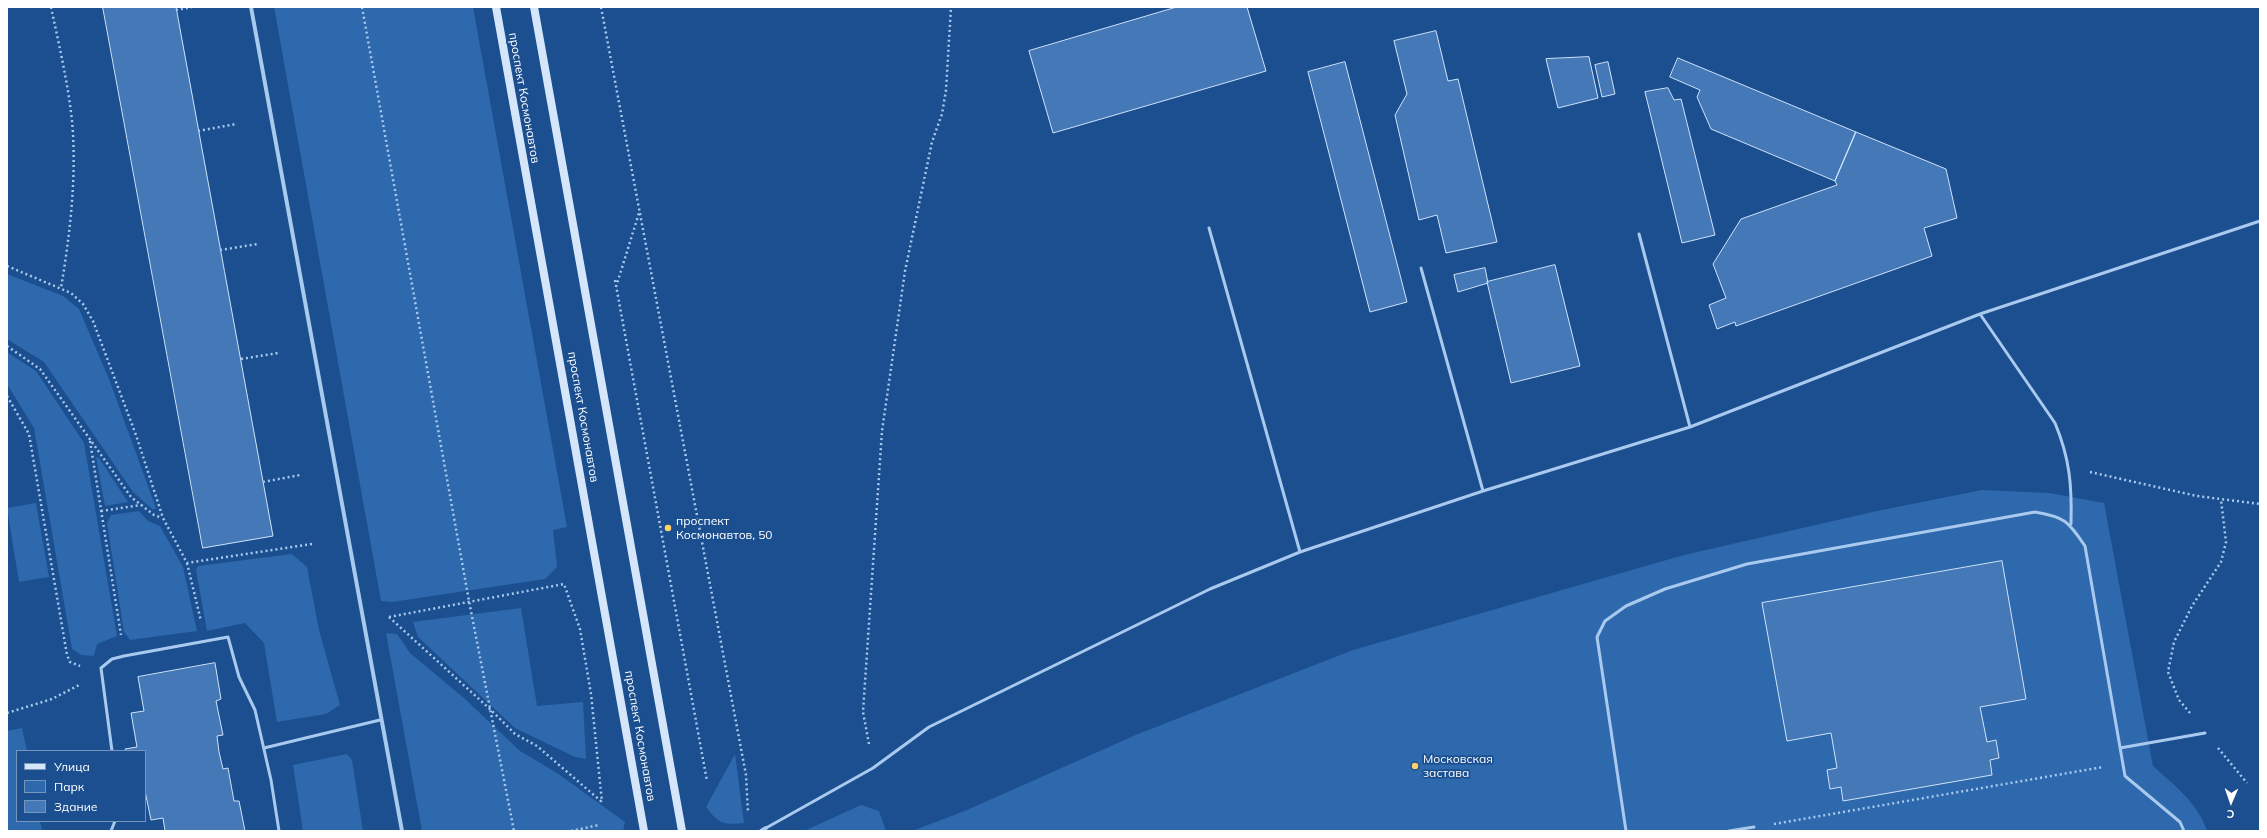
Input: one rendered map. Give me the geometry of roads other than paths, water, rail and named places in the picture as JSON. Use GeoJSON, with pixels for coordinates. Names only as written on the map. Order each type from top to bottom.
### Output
{"type":"FeatureCollection","features":[{"type":"Feature","properties":{"kind":"street"},"geometry":{"type":"LineString","coordinates":[[251,7],[380,720],[402,831]]}},
{"type":"Feature","properties":{"kind":"street","name":"проспект Космонавтов"},"geometry":{"type":"LineString","coordinates":[[496,7],[644,831]]}},
{"type":"Feature","properties":{"kind":"street","name":"проспект Космонавтов"},"geometry":{"type":"LineString","coordinates":[[534,7],[682,831]]}},
{"type":"Feature","properties":{"kind":"street"},"geometry":{"type":"LineString","coordinates":[[762,831],[766,828]]}},
{"type":"Feature","properties":{"kind":"lane"},"geometry":{"type":"LineString","coordinates":[[766,828],[873,768],[929,726],[1210,589],[1300,552],[1483,491],[1690,427],[1980,314],[2260,221]]}},
{"type":"Feature","properties":{"kind":"lane"},"geometry":{"type":"LineString","coordinates":[[1209,228],[1300,552]]}},
{"type":"Feature","properties":{"kind":"lane"},"geometry":{"type":"LineString","coordinates":[[1639,234],[1690,427]]}},
{"type":"Feature","properties":{"kind":"lane"},"geometry":{"type":"LineString","coordinates":[[1421,268],[1483,491]]}},
{"type":"Feature","properties":{"kind":"lane"},"geometry":{"type":"LineString","coordinates":[[1980,314],[2055,423],[2063,441],[2069,465],[2072,497],[2071,524]]}},
{"type":"Feature","properties":{"kind":"lane"},"geometry":{"type":"LineString","coordinates":[[1626,831],[1597,637],[1605,621],[1626,606],[1665,589],[1747,564],[2035,512],[2055,516],[2071,524],[2085,546],[2125,776],[2180,822],[2184,831]]}},
{"type":"Feature","properties":{"kind":"lane"},"geometry":{"type":"LineString","coordinates":[[112,750],[101,668],[112,659],[124,656],[228,637],[239,677],[255,710],[264,748],[279,831]]}},
{"type":"Feature","properties":{"kind":"lane"},"geometry":{"type":"LineString","coordinates":[[264,748],[380,720]]}},
{"type":"Feature","properties":{"kind":"lane"},"geometry":{"type":"LineString","coordinates":[[2120,748],[2205,733]]}},
{"type":"Feature","properties":{"kind":"lane"},"geometry":{"type":"LineString","coordinates":[[1729,831],[1754,827]]}},
{"type":"Feature","properties":{"kind":"place","name":"проспект Космонавтов, 50"},"geometry":{"type":"Point","coordinates":[668,528]}},
{"type":"Feature","properties":{"kind":"place","name":"Московская застава"},"geometry":{"type":"Point","coordinates":[1415,766]}}]}
